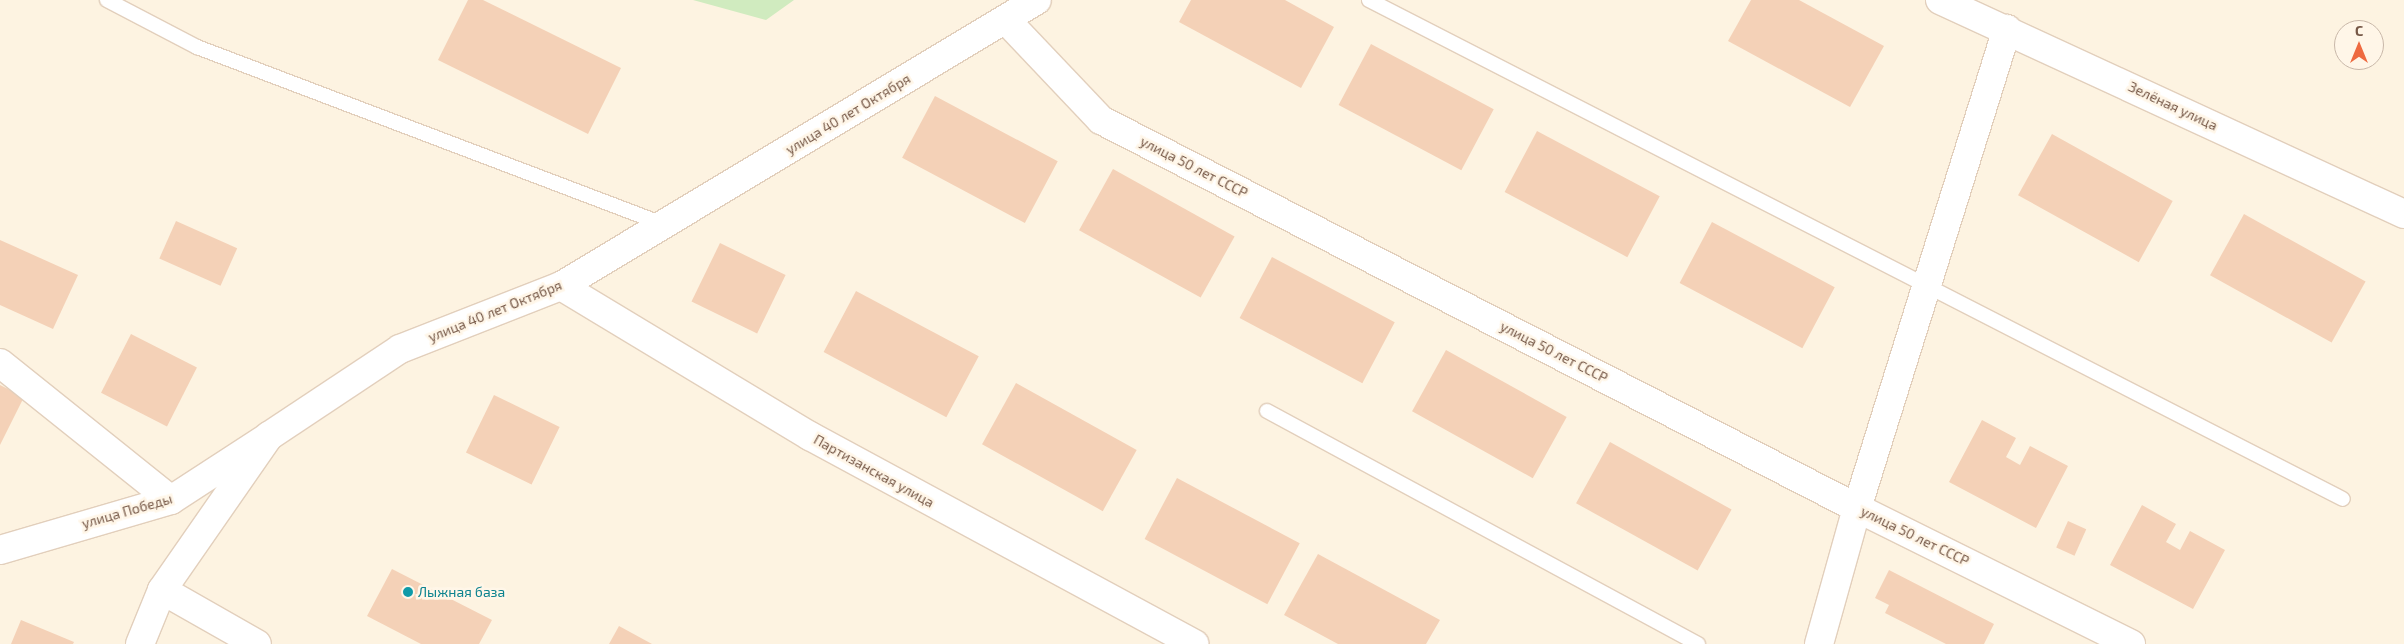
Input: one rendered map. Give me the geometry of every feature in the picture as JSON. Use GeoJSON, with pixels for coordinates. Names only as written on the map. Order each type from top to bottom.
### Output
{"type":"FeatureCollection","features":[{"type":"Feature","properties":{"kind":"street","name":"улица 40 лет Октября"},"geometry":{"type":"LineString","coordinates":[[140,644],[162,590],[270,436],[400,349],[562,286],[1037,0]]}},
{"type":"Feature","properties":{"kind":"street","name":"Зелёная улица"},"geometry":{"type":"LineString","coordinates":[[1940,0],[2007,29],[2404,214]]}},
{"type":"Feature","properties":{"kind":"street","name":"улица 50 лет СССР"},"geometry":{"type":"LineString","coordinates":[[1006,20],[1101,120],[1857,508],[2131,644]]}},
{"type":"Feature","properties":{"kind":"street"},"geometry":{"type":"LineString","coordinates":[[1819,644],[1857,508],[2007,29]]}},
{"type":"Feature","properties":{"kind":"street","name":"Партизанская улица"},"geometry":{"type":"LineString","coordinates":[[562,286],[810,436],[1194,644]]}},
{"type":"Feature","properties":{"kind":"street"},"geometry":{"type":"LineString","coordinates":[[0,363],[171,500]]}},
{"type":"Feature","properties":{"kind":"street","name":"улица Победы"},"geometry":{"type":"LineString","coordinates":[[0,550],[171,500],[270,436]]}},
{"type":"Feature","properties":{"kind":"street"},"geometry":{"type":"LineString","coordinates":[[162,590],[257,644]]}},
{"type":"Feature","properties":{"kind":"lane"},"geometry":{"type":"LineString","coordinates":[[107,0],[197,47],[665,224]]}},
{"type":"Feature","properties":{"kind":"lane"},"geometry":{"type":"LineString","coordinates":[[1369,0],[1928,284],[2343,499]]}},
{"type":"Feature","properties":{"kind":"lane"},"geometry":{"type":"LineString","coordinates":[[1267,410],[1698,644]]}},
{"type":"Feature","properties":{"kind":"green space"},"geometry":{"type":"Polygon","coordinates":[[[693,0],[794,0],[766,20],[693,0]]]}},
{"type":"Feature","properties":{"kind":"building"},"geometry":{"type":"Polygon","coordinates":[[[468,0],[483,0],[621,68],[588,134],[438,60],[468,0]]]}},
{"type":"Feature","properties":{"kind":"building"},"geometry":{"type":"Polygon","coordinates":[[[1191,0],[1285,0],[1334,27],[1301,88],[1179,22],[1191,0]]]}},
{"type":"Feature","properties":{"kind":"building"},"geometry":{"type":"Polygon","coordinates":[[[1751,0],[1799,0],[1884,46],[1850,107],[1728,41],[1751,0]]]}},
{"type":"Feature","properties":{"kind":"building"},"geometry":{"type":"Polygon","coordinates":[[[1371,44],[1494,109],[1461,170],[1339,105],[1371,44]]]}},
{"type":"Feature","properties":{"kind":"building"},"geometry":{"type":"Polygon","coordinates":[[[935,96],[1058,161],[1025,223],[902,158],[935,96]]]}},
{"type":"Feature","properties":{"kind":"building"},"geometry":{"type":"Polygon","coordinates":[[[1537,131],[1660,196],[1627,257],[1505,192],[1537,131]]]}},
{"type":"Feature","properties":{"kind":"building"},"geometry":{"type":"Polygon","coordinates":[[[2052,134],[2173,201],[2139,262],[2018,195],[2052,134]]]}},
{"type":"Feature","properties":{"kind":"building"},"geometry":{"type":"Polygon","coordinates":[[[1113,169],[1235,236],[1201,298],[1079,230],[1113,169]]]}},
{"type":"Feature","properties":{"kind":"building"},"geometry":{"type":"Polygon","coordinates":[[[2244,214],[2366,281],[2332,343],[2210,275],[2244,214]]]}},
{"type":"Feature","properties":{"kind":"building"},"geometry":{"type":"Polygon","coordinates":[[[176,221],[237,248],[221,286],[159,258],[176,221]]]}},
{"type":"Feature","properties":{"kind":"building"},"geometry":{"type":"Polygon","coordinates":[[[1712,222],[1835,287],[1802,348],[1680,283],[1712,222]]]}},
{"type":"Feature","properties":{"kind":"building"},"geometry":{"type":"Polygon","coordinates":[[[0,240],[78,275],[53,329],[0,305],[0,240]]]}},
{"type":"Feature","properties":{"kind":"building"},"geometry":{"type":"Polygon","coordinates":[[[720,243],[786,275],[757,333],[692,301],[720,243]]]}},
{"type":"Feature","properties":{"kind":"building"},"geometry":{"type":"Polygon","coordinates":[[[1272,257],[1395,322],[1362,383],[1240,318],[1272,257]]]}},
{"type":"Feature","properties":{"kind":"building"},"geometry":{"type":"Polygon","coordinates":[[[856,291],[979,356],[946,417],[824,352],[856,291]]]}},
{"type":"Feature","properties":{"kind":"building"},"geometry":{"type":"Polygon","coordinates":[[[131,334],[197,368],[167,426],[101,393],[131,334]]]}},
{"type":"Feature","properties":{"kind":"building"},"geometry":{"type":"Polygon","coordinates":[[[1446,350],[1567,417],[1533,478],[1412,411],[1446,350]]]}},
{"type":"Feature","properties":{"kind":"building"},"geometry":{"type":"Polygon","coordinates":[[[1016,383],[1137,450],[1103,511],[982,444],[1016,383]]]}},
{"type":"Feature","properties":{"kind":"building"},"geometry":{"type":"Polygon","coordinates":[[[0,385],[24,397],[0,445],[0,385]]]}},
{"type":"Feature","properties":{"kind":"building"},"geometry":{"type":"Polygon","coordinates":[[[494,395],[560,427],[532,485],[466,453],[494,395]]]}},
{"type":"Feature","properties":{"kind":"building"},"geometry":{"type":"Polygon","coordinates":[[[1982,420],[2016,438],[2006,457],[2020,465],[2030,446],[2068,466],[2036,528],[1949,482],[1982,420]]]}},
{"type":"Feature","properties":{"kind":"building"},"geometry":{"type":"Polygon","coordinates":[[[1610,442],[1732,509],[1698,571],[1576,503],[1610,442]]]}},
{"type":"Feature","properties":{"kind":"building"},"geometry":{"type":"Polygon","coordinates":[[[1177,478],[1300,543],[1267,604],[1145,539],[1177,478]]]}},
{"type":"Feature","properties":{"kind":"building"},"geometry":{"type":"Polygon","coordinates":[[[2142,505],[2176,524],[2166,542],[2180,550],[2190,531],[2225,550],[2193,609],[2110,565],[2142,505]]]}},
{"type":"Feature","properties":{"kind":"building"},"geometry":{"type":"Polygon","coordinates":[[[2068,521],[2086,529],[2074,556],[2056,547],[2068,521]]]}},
{"type":"Feature","properties":{"kind":"building"},"geometry":{"type":"Polygon","coordinates":[[[1318,554],[1440,620],[1426,644],[1338,644],[1284,615],[1318,554]]]}},
{"type":"Feature","properties":{"kind":"building","name":"Лыжная база"},"geometry":{"type":"Polygon","coordinates":[[[392,569],[492,620],[479,644],[421,644],[367,616],[392,569]]]}},
{"type":"Feature","properties":{"kind":"building"},"geometry":{"type":"Polygon","coordinates":[[[1889,570],[1994,624],[1984,644],[1946,644],[1885,613],[1889,605],[1875,598],[1889,570]]]}},
{"type":"Feature","properties":{"kind":"building"},"geometry":{"type":"Polygon","coordinates":[[[21,620],[74,642],[73,644],[11,644],[21,620]]]}},
{"type":"Feature","properties":{"kind":"building"},"geometry":{"type":"Polygon","coordinates":[[[619,626],[652,644],[609,644],[619,626]]]}},
{"type":"Feature","properties":{"kind":"place","name":"Лыжная база"},"geometry":{"type":"Point","coordinates":[408,592]}}]}
